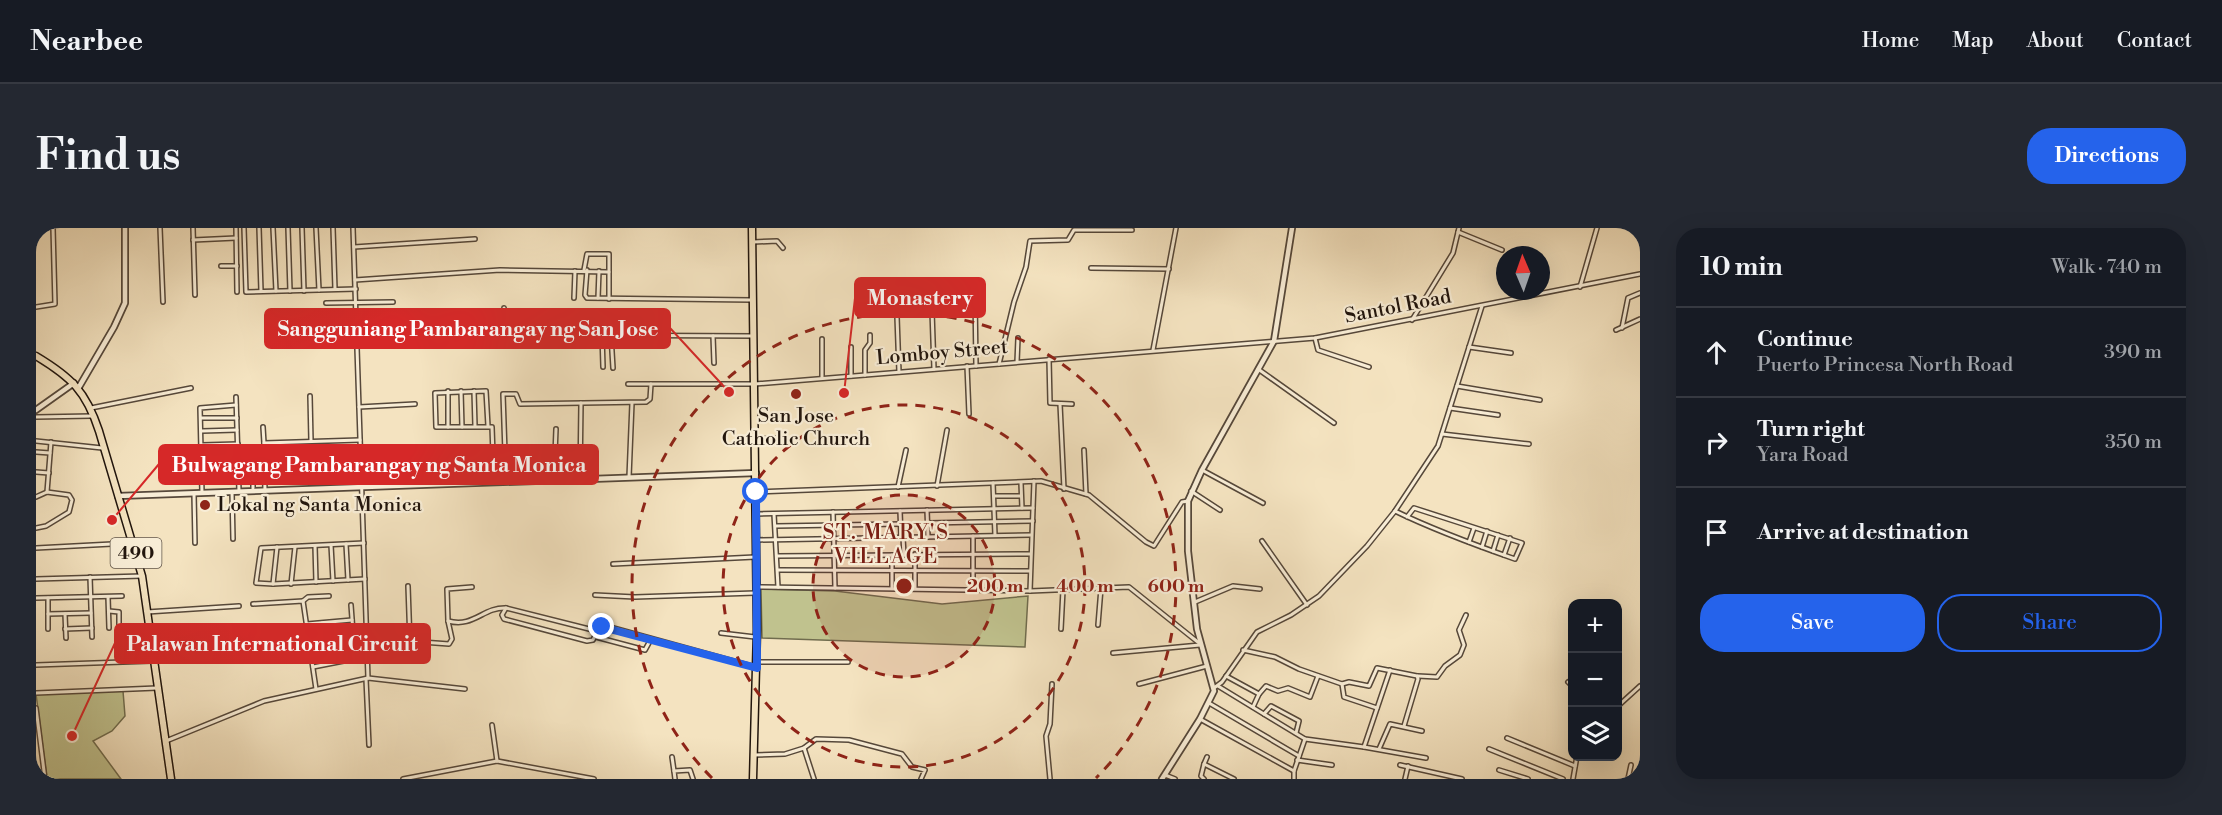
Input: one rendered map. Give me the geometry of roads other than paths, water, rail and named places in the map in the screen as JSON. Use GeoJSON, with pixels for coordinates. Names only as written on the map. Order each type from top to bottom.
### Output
{"type":"FeatureCollection","features":[{"type":"Feature","properties":{"kind":"main road"},"geometry":{"type":"LineString","coordinates":[[752,228],[757,590],[753,779]]}},
{"type":"Feature","properties":{"kind":"main road","name":"490"},"geometry":{"type":"LineString","coordinates":[[36,356],[76,385],[94,416],[142,576],[171,779]]}},
{"type":"Feature","properties":{"kind":"street"},"geometry":{"type":"LineString","coordinates":[[36,307],[56,304],[53,228]]}},
{"type":"Feature","properties":{"kind":"street"},"geometry":{"type":"LineString","coordinates":[[36,410],[76,385],[114,327],[125,303],[125,228]]}},
{"type":"Feature","properties":{"kind":"street"},"geometry":{"type":"LineString","coordinates":[[160,228],[163,302]]}},
{"type":"Feature","properties":{"kind":"street"},"geometry":{"type":"LineString","coordinates":[[193,228],[195,295]]}},
{"type":"Feature","properties":{"kind":"street"},"geometry":{"type":"LineString","coordinates":[[236,228],[237,292]]}},
{"type":"Feature","properties":{"kind":"street"},"geometry":{"type":"LineString","coordinates":[[244,228],[246,292],[356,289]]}},
{"type":"Feature","properties":{"kind":"street"},"geometry":{"type":"LineString","coordinates":[[259,228],[261,291]]}},
{"type":"Feature","properties":{"kind":"street"},"geometry":{"type":"LineString","coordinates":[[273,228],[276,291]]}},
{"type":"Feature","properties":{"kind":"street"},"geometry":{"type":"LineString","coordinates":[[288,228],[291,291]]}},
{"type":"Feature","properties":{"kind":"street"},"geometry":{"type":"LineString","coordinates":[[302,228],[304,291]]}},
{"type":"Feature","properties":{"kind":"street"},"geometry":{"type":"LineString","coordinates":[[316,228],[319,290]]}},
{"type":"Feature","properties":{"kind":"street"},"geometry":{"type":"LineString","coordinates":[[333,228],[335,289]]}},
{"type":"Feature","properties":{"kind":"street"},"geometry":{"type":"LineString","coordinates":[[353,228],[369,656],[367,679],[369,744]]}},
{"type":"Feature","properties":{"kind":"street"},"geometry":{"type":"LineString","coordinates":[[1153,350],[1176,228]]}},
{"type":"Feature","properties":{"kind":"street"},"geometry":{"type":"LineString","coordinates":[[1292,228],[1274,341],[1202,470],[1188,501],[1186,527],[1193,603],[1200,644],[1216,687],[1305,739],[1426,758]]}},
{"type":"Feature","properties":{"kind":"street"},"geometry":{"type":"LineString","coordinates":[[1580,287],[1596,228]]}},
{"type":"Feature","properties":{"kind":"street"},"geometry":{"type":"LineString","coordinates":[[999,364],[1014,302],[1026,267],[1030,241],[1068,240],[1074,230],[1132,230]]}},
{"type":"Feature","properties":{"kind":"street"},"geometry":{"type":"LineString","coordinates":[[1412,320],[1450,259],[1458,230],[1496,247]]}},
{"type":"Feature","properties":{"kind":"street"},"geometry":{"type":"LineString","coordinates":[[193,240],[237,238]]}},
{"type":"Feature","properties":{"kind":"street"},"geometry":{"type":"LineString","coordinates":[[354,247],[475,239]]}},
{"type":"Feature","properties":{"kind":"street"},"geometry":{"type":"LineString","coordinates":[[753,242],[775,241],[783,248]]}},
{"type":"Feature","properties":{"kind":"street"},"geometry":{"type":"LineString","coordinates":[[609,299],[610,255],[607,253],[587,254],[585,296],[609,299],[753,300]]}},
{"type":"Feature","properties":{"kind":"street"},"geometry":{"type":"LineString","coordinates":[[221,266],[237,266]]}},
{"type":"Feature","properties":{"kind":"street"},"geometry":{"type":"LineString","coordinates":[[1092,268],[1169,269]]}},
{"type":"Feature","properties":{"kind":"street"},"geometry":{"type":"LineString","coordinates":[[355,280],[500,270],[609,272]]}},
{"type":"Feature","properties":{"kind":"street"},"geometry":{"type":"LineString","coordinates":[[574,298],[575,271]]}},
{"type":"Feature","properties":{"kind":"street"},"geometry":{"type":"LineString","coordinates":[[597,298],[598,271]]}},
{"type":"Feature","properties":{"kind":"street","name":"Santol Road"},"geometry":{"type":"LineString","coordinates":[[1274,341],[1315,338],[1640,274]]}},
{"type":"Feature","properties":{"kind":"street"},"geometry":{"type":"LineString","coordinates":[[237,282],[246,285]]}},
{"type":"Feature","properties":{"kind":"street"},"geometry":{"type":"LineString","coordinates":[[896,289],[899,372]]}},
{"type":"Feature","properties":{"kind":"street"},"geometry":{"type":"LineString","coordinates":[[1622,328],[1628,298],[1640,293]]}},
{"type":"Feature","properties":{"kind":"street"},"geometry":{"type":"LineString","coordinates":[[975,295],[976,366]]}},
{"type":"Feature","properties":{"kind":"street"},"geometry":{"type":"LineString","coordinates":[[326,303],[393,302]]}},
{"type":"Feature","properties":{"kind":"street"},"geometry":{"type":"LineString","coordinates":[[1175,779],[1163,777],[1200,719],[1216,687],[1257,632],[1319,596],[1367,546],[1430,461],[1442,434],[1482,306]]}},
{"type":"Feature","properties":{"kind":"street"},"geometry":{"type":"LineString","coordinates":[[504,308],[507,334]]}},
{"type":"Feature","properties":{"kind":"street"},"geometry":{"type":"LineString","coordinates":[[932,311],[934,369]]}},
{"type":"Feature","properties":{"kind":"street"},"geometry":{"type":"LineString","coordinates":[[1616,330],[1640,319]]}},
{"type":"Feature","properties":{"kind":"street"},"geometry":{"type":"LineString","coordinates":[[357,334],[754,336]]}},
{"type":"Feature","properties":{"kind":"street"},"geometry":{"type":"LineString","coordinates":[[602,335],[603,367]]}},
{"type":"Feature","properties":{"kind":"street"},"geometry":{"type":"LineString","coordinates":[[612,335],[613,368]]}},
{"type":"Feature","properties":{"kind":"street"},"geometry":{"type":"LineString","coordinates":[[865,375],[865,351],[870,343],[870,335]]}},
{"type":"Feature","properties":{"kind":"street"},"geometry":{"type":"LineString","coordinates":[[712,336],[714,363]]}},
{"type":"Feature","properties":{"kind":"street"},"geometry":{"type":"LineString","coordinates":[[1017,362],[1018,338]]}},
{"type":"Feature","properties":{"kind":"street"},"geometry":{"type":"LineString","coordinates":[[1315,338],[1318,350],[1369,367]]}},
{"type":"Feature","properties":{"kind":"street"},"geometry":{"type":"LineString","coordinates":[[822,339],[822,378]]}},
{"type":"Feature","properties":{"kind":"street","name":"Lomboy Street"},"geometry":{"type":"LineString","coordinates":[[628,384],[755,384],[1274,341]]}},
{"type":"Feature","properties":{"kind":"street"},"geometry":{"type":"LineString","coordinates":[[850,376],[851,347]]}},
{"type":"Feature","properties":{"kind":"street"},"geometry":{"type":"LineString","coordinates":[[1469,347],[1511,353]]}},
{"type":"Feature","properties":{"kind":"street"},"geometry":{"type":"LineString","coordinates":[[1049,359],[1050,402],[1072,404]]}},
{"type":"Feature","properties":{"kind":"street"},"geometry":{"type":"LineString","coordinates":[[967,366],[969,414]]}},
{"type":"Feature","properties":{"kind":"street"},"geometry":{"type":"LineString","coordinates":[[1258,369],[1334,423]]}},
{"type":"Feature","properties":{"kind":"street"},"geometry":{"type":"LineString","coordinates":[[506,482],[505,416],[502,395],[516,394],[520,404],[632,403],[649,401],[651,384]]}},
{"type":"Feature","properties":{"kind":"street"},"geometry":{"type":"LineString","coordinates":[[1457,386],[1540,400]]}},
{"type":"Feature","properties":{"kind":"street"},"geometry":{"type":"LineString","coordinates":[[91,408],[191,388]]}},
{"type":"Feature","properties":{"kind":"street"},"geometry":{"type":"LineString","coordinates":[[461,391],[462,427]]}},
{"type":"Feature","properties":{"kind":"street"},"geometry":{"type":"LineString","coordinates":[[474,391],[475,426]]}},
{"type":"Feature","properties":{"kind":"street"},"geometry":{"type":"LineString","coordinates":[[488,426],[487,391],[434,394],[436,427],[488,426],[493,429],[494,482]]}},
{"type":"Feature","properties":{"kind":"street"},"geometry":{"type":"LineString","coordinates":[[448,392],[448,428]]}},
{"type":"Feature","properties":{"kind":"street"},"geometry":{"type":"LineString","coordinates":[[310,396],[311,441]]}},
{"type":"Feature","properties":{"kind":"street"},"geometry":{"type":"LineString","coordinates":[[236,397],[239,492]]}},
{"type":"Feature","properties":{"kind":"street"},"geometry":{"type":"LineString","coordinates":[[580,479],[581,403]]}},
{"type":"Feature","properties":{"kind":"street"},"geometry":{"type":"LineString","coordinates":[[629,477],[632,403]]}},
{"type":"Feature","properties":{"kind":"street"},"geometry":{"type":"LineString","coordinates":[[359,407],[416,404]]}},
{"type":"Feature","properties":{"kind":"street"},"geometry":{"type":"LineString","coordinates":[[1060,404],[1064,489]]}},
{"type":"Feature","properties":{"kind":"street"},"geometry":{"type":"LineString","coordinates":[[202,494],[202,407],[236,405]]}},
{"type":"Feature","properties":{"kind":"street"},"geometry":{"type":"LineString","coordinates":[[1450,408],[1498,415]]}},
{"type":"Feature","properties":{"kind":"street"},"geometry":{"type":"LineString","coordinates":[[36,417],[94,416]]}},
{"type":"Feature","properties":{"kind":"street"},"geometry":{"type":"LineString","coordinates":[[201,418],[237,418]]}},
{"type":"Feature","properties":{"kind":"street"},"geometry":{"type":"LineString","coordinates":[[263,427],[265,491]]}},
{"type":"Feature","properties":{"kind":"street"},"geometry":{"type":"LineString","coordinates":[[554,480],[556,429]]}},
{"type":"Feature","properties":{"kind":"street"},"geometry":{"type":"LineString","coordinates":[[202,431],[237,430]]}},
{"type":"Feature","properties":{"kind":"street"},"geometry":{"type":"LineString","coordinates":[[937,486],[947,430]]}},
{"type":"Feature","properties":{"kind":"street"},"geometry":{"type":"LineString","coordinates":[[1442,434],[1529,444]]}},
{"type":"Feature","properties":{"kind":"street"},"geometry":{"type":"LineString","coordinates":[[755,439],[784,438]]}},
{"type":"Feature","properties":{"kind":"street"},"geometry":{"type":"LineString","coordinates":[[264,443],[360,440]]}},
{"type":"Feature","properties":{"kind":"street"},"geometry":{"type":"LineString","coordinates":[[36,441],[104,448]]}},
{"type":"Feature","properties":{"kind":"street"},"geometry":{"type":"LineString","coordinates":[[47,492],[51,442]]}},
{"type":"Feature","properties":{"kind":"street"},"geometry":{"type":"LineString","coordinates":[[202,445],[238,444]]}},
{"type":"Feature","properties":{"kind":"street"},"geometry":{"type":"LineString","coordinates":[[898,487],[906,450]]}},
{"type":"Feature","properties":{"kind":"street"},"geometry":{"type":"LineString","coordinates":[[1084,450],[1086,494]]}},
{"type":"Feature","properties":{"kind":"street"},"geometry":{"type":"LineString","coordinates":[[36,452],[50,453]]}},
{"type":"Feature","properties":{"kind":"street"},"geometry":{"type":"LineString","coordinates":[[264,456],[303,454]]}},
{"type":"Feature","properties":{"kind":"street"},"geometry":{"type":"LineString","coordinates":[[202,460],[238,459]]}},
{"type":"Feature","properties":{"kind":"street"},"geometry":{"type":"LineString","coordinates":[[253,470],[253,491]]}},
{"type":"Feature","properties":{"kind":"street"},"geometry":{"type":"LineString","coordinates":[[1202,470],[1263,503]]}},
{"type":"Feature","properties":{"kind":"street"},"geometry":{"type":"LineString","coordinates":[[36,472],[49,473]]}},
{"type":"Feature","properties":{"kind":"street"},"geometry":{"type":"LineString","coordinates":[[118,496],[756,473]]}},
{"type":"Feature","properties":{"kind":"street"},"geometry":{"type":"LineString","coordinates":[[202,476],[238,474]]}},
{"type":"Feature","properties":{"kind":"street"},"geometry":{"type":"LineString","coordinates":[[1030,591],[1030,535],[1034,520],[1034,481]]}},
{"type":"Feature","properties":{"kind":"street"},"geometry":{"type":"LineString","coordinates":[[756,492],[1044,481],[1086,494],[1152,545],[1157,544],[1182,502],[1188,501]]}},
{"type":"Feature","properties":{"kind":"street"},"geometry":{"type":"LineString","coordinates":[[1021,482],[1022,508]]}},
{"type":"Feature","properties":{"kind":"street"},"geometry":{"type":"LineString","coordinates":[[993,483],[995,536]]}},
{"type":"Feature","properties":{"kind":"street"},"geometry":{"type":"LineString","coordinates":[[1191,491],[1220,510]]}},
{"type":"Feature","properties":{"kind":"street"},"geometry":{"type":"LineString","coordinates":[[36,497],[47,492],[71,496],[70,510],[46,526],[36,528]]}},
{"type":"Feature","properties":{"kind":"street"},"geometry":{"type":"LineString","coordinates":[[232,492],[233,539]]}},
{"type":"Feature","properties":{"kind":"street"},"geometry":{"type":"LineString","coordinates":[[194,494],[195,543]]}},
{"type":"Feature","properties":{"kind":"street"},"geometry":{"type":"LineString","coordinates":[[994,496],[1021,496]]}},
{"type":"Feature","properties":{"kind":"street"},"geometry":{"type":"LineString","coordinates":[[756,514],[1034,508]]}},
{"type":"Feature","properties":{"kind":"street"},"geometry":{"type":"LineString","coordinates":[[1395,511],[1407,517],[1504,555],[1517,558],[1522,542],[1414,508],[1407,517]]}},
{"type":"Feature","properties":{"kind":"street"},"geometry":{"type":"LineString","coordinates":[[927,510],[928,537]]}},
{"type":"Feature","properties":{"kind":"street"},"geometry":{"type":"LineString","coordinates":[[900,511],[904,555]]}},
{"type":"Feature","properties":{"kind":"street"},"geometry":{"type":"LineString","coordinates":[[833,512],[835,588]]}},
{"type":"Feature","properties":{"kind":"street"},"geometry":{"type":"LineString","coordinates":[[774,514],[778,587]]}},
{"type":"Feature","properties":{"kind":"street"},"geometry":{"type":"LineString","coordinates":[[928,523],[1034,520]]}},
{"type":"Feature","properties":{"kind":"street"},"geometry":{"type":"LineString","coordinates":[[776,526],[901,524]]}},
{"type":"Feature","properties":{"kind":"street"},"geometry":{"type":"LineString","coordinates":[[1469,542],[1474,528]]}},
{"type":"Feature","properties":{"kind":"street"},"geometry":{"type":"LineString","coordinates":[[1482,547],[1487,531]]}},
{"type":"Feature","properties":{"kind":"street"},"geometry":{"type":"LineString","coordinates":[[756,540],[1030,535]]}},
{"type":"Feature","properties":{"kind":"street"},"geometry":{"type":"LineString","coordinates":[[1493,551],[1498,535]]}},
{"type":"Feature","properties":{"kind":"street"},"geometry":{"type":"LineString","coordinates":[[973,536],[973,590]]}},
{"type":"Feature","properties":{"kind":"street"},"geometry":{"type":"LineString","coordinates":[[1504,555],[1510,538]]}},
{"type":"Feature","properties":{"kind":"street"},"geometry":{"type":"LineString","coordinates":[[1262,542],[1307,605]]}},
{"type":"Feature","properties":{"kind":"street"},"geometry":{"type":"LineString","coordinates":[[36,548],[133,543]]}},
{"type":"Feature","properties":{"kind":"street"},"geometry":{"type":"LineString","coordinates":[[364,543],[260,549],[257,584],[365,579]]}},
{"type":"Feature","properties":{"kind":"street"},"geometry":{"type":"LineString","coordinates":[[346,544],[348,580]]}},
{"type":"Feature","properties":{"kind":"street"},"geometry":{"type":"LineString","coordinates":[[331,545],[333,581]]}},
{"type":"Feature","properties":{"kind":"street"},"geometry":{"type":"LineString","coordinates":[[315,546],[316,582]]}},
{"type":"Feature","properties":{"kind":"street"},"geometry":{"type":"LineString","coordinates":[[291,584],[295,547]]}},
{"type":"Feature","properties":{"kind":"street"},"geometry":{"type":"LineString","coordinates":[[273,584],[277,548]]}},
{"type":"Feature","properties":{"kind":"street"},"geometry":{"type":"LineString","coordinates":[[915,554],[915,588]]}},
{"type":"Feature","properties":{"kind":"street"},"geometry":{"type":"LineString","coordinates":[[777,556],[1030,554]]}},
{"type":"Feature","properties":{"kind":"street"},"geometry":{"type":"LineString","coordinates":[[892,555],[892,588]]}},
{"type":"Feature","properties":{"kind":"street"},"geometry":{"type":"LineString","coordinates":[[613,564],[756,557]]}},
{"type":"Feature","properties":{"kind":"street"},"geometry":{"type":"LineString","coordinates":[[778,570],[1030,571]]}},
{"type":"Feature","properties":{"kind":"street"},"geometry":{"type":"LineString","coordinates":[[36,579],[142,576]]}},
{"type":"Feature","properties":{"kind":"street"},"geometry":{"type":"LineString","coordinates":[[90,577],[92,637]]}},
{"type":"Feature","properties":{"kind":"street"},"geometry":{"type":"LineString","coordinates":[[408,586],[410,643]]}},
{"type":"Feature","properties":{"kind":"street"},"geometry":{"type":"LineString","coordinates":[[1193,603],[1233,586],[1260,589]]}},
{"type":"Feature","properties":{"kind":"street"},"geometry":{"type":"LineString","coordinates":[[351,605],[355,633],[410,643],[449,644],[452,639],[448,621],[447,589],[472,587]]}},
{"type":"Feature","properties":{"kind":"street"},"geometry":{"type":"LineString","coordinates":[[595,595],[635,597],[778,587],[1030,591],[1124,587],[1135,590],[1200,644]]}},
{"type":"Feature","properties":{"kind":"street"},"geometry":{"type":"LineString","coordinates":[[1098,626],[1101,588]]}},
{"type":"Feature","properties":{"kind":"street"},"geometry":{"type":"LineString","coordinates":[[1061,629],[1063,590]]}},
{"type":"Feature","properties":{"kind":"street"},"geometry":{"type":"LineString","coordinates":[[108,596],[109,628]]}},
{"type":"Feature","properties":{"kind":"street"},"geometry":{"type":"LineString","coordinates":[[36,598],[122,596]]}},
{"type":"Feature","properties":{"kind":"street"},"geometry":{"type":"LineString","coordinates":[[253,604],[329,596]]}},
{"type":"Feature","properties":{"kind":"street"},"geometry":{"type":"LineString","coordinates":[[48,598],[48,629]]}},
{"type":"Feature","properties":{"kind":"street"},"geometry":{"type":"LineString","coordinates":[[303,600],[316,689]]}},
{"type":"Feature","properties":{"kind":"street"},"geometry":{"type":"LineString","coordinates":[[147,612],[239,606]]}},
{"type":"Feature","properties":{"kind":"street"},"geometry":{"type":"LineString","coordinates":[[448,621],[465,623],[499,608],[506,608],[597,631],[606,626],[757,665],[848,662]]}},
{"type":"Feature","properties":{"kind":"street"},"geometry":{"type":"LineString","coordinates":[[506,608],[502,615],[504,620],[587,641],[596,637],[645,650],[651,639]]}},
{"type":"Feature","properties":{"kind":"street"},"geometry":{"type":"LineString","coordinates":[[109,611],[119,612],[119,628]]}},
{"type":"Feature","properties":{"kind":"street"},"geometry":{"type":"LineString","coordinates":[[48,614],[91,613]]}},
{"type":"Feature","properties":{"kind":"street"},"geometry":{"type":"LineString","coordinates":[[65,614],[66,638]]}},
{"type":"Feature","properties":{"kind":"street"},"geometry":{"type":"LineString","coordinates":[[1243,650],[1275,657],[1342,684],[1349,682],[1369,686],[1376,668],[1437,677],[1445,666],[1460,655],[1464,645],[1459,630],[1466,615]]}},
{"type":"Feature","properties":{"kind":"street"},"geometry":{"type":"LineString","coordinates":[[308,624],[352,620]]}},
{"type":"Feature","properties":{"kind":"street"},"geometry":{"type":"LineString","coordinates":[[322,623],[327,663]]}},
{"type":"Feature","properties":{"kind":"street"},"geometry":{"type":"LineString","coordinates":[[65,629],[92,628]]}},
{"type":"Feature","properties":{"kind":"street"},"geometry":{"type":"LineString","coordinates":[[596,637],[597,631]]}},
{"type":"Feature","properties":{"kind":"street"},"geometry":{"type":"LineString","coordinates":[[721,633],[757,638]]}},
{"type":"Feature","properties":{"kind":"street"},"geometry":{"type":"LineString","coordinates":[[1113,653],[1200,644]]}},
{"type":"Feature","properties":{"kind":"street"},"geometry":{"type":"LineString","coordinates":[[313,667],[369,656]]}},
{"type":"Feature","properties":{"kind":"street"},"geometry":{"type":"LineString","coordinates":[[36,665],[154,661]]}},
{"type":"Feature","properties":{"kind":"street"},"geometry":{"type":"LineString","coordinates":[[1139,684],[1207,666]]}},
{"type":"Feature","properties":{"kind":"street"},"geometry":{"type":"LineString","coordinates":[[1364,747],[1390,670]]}},
{"type":"Feature","properties":{"kind":"street"},"geometry":{"type":"LineString","coordinates":[[1226,676],[1259,694]]}},
{"type":"Feature","properties":{"kind":"street"},"geometry":{"type":"LineString","coordinates":[[1253,707],[1266,686],[1278,691],[1290,688],[1310,697],[1318,676]]}},
{"type":"Feature","properties":{"kind":"street"},"geometry":{"type":"LineString","coordinates":[[1404,726],[1418,676]]}},
{"type":"Feature","properties":{"kind":"street"},"geometry":{"type":"LineString","coordinates":[[166,741],[246,707],[367,679],[465,689]]}},
{"type":"Feature","properties":{"kind":"street"},"geometry":{"type":"LineString","coordinates":[[1050,779],[1046,735],[1050,723],[1052,684]]}},
{"type":"Feature","properties":{"kind":"street"},"geometry":{"type":"LineString","coordinates":[[1342,684],[1344,697],[1377,708]]}},
{"type":"Feature","properties":{"kind":"street"},"geometry":{"type":"LineString","coordinates":[[1622,702],[1640,686]]}},
{"type":"Feature","properties":{"kind":"street"},"geometry":{"type":"LineString","coordinates":[[36,693],[158,688]]}},
{"type":"Feature","properties":{"kind":"street"},"geometry":{"type":"LineString","coordinates":[[1209,702],[1298,758],[1332,765]]}},
{"type":"Feature","properties":{"kind":"street"},"geometry":{"type":"LineString","coordinates":[[1264,714],[1271,706],[1299,721],[1296,733]]}},
{"type":"Feature","properties":{"kind":"street"},"geometry":{"type":"LineString","coordinates":[[36,708],[38,742],[45,777],[36,775]]}},
{"type":"Feature","properties":{"kind":"street"},"geometry":{"type":"LineString","coordinates":[[1200,719],[1294,771]]}},
{"type":"Feature","properties":{"kind":"street"},"geometry":{"type":"LineString","coordinates":[[1379,749],[1390,724],[1422,731]]}},
{"type":"Feature","properties":{"kind":"street"},"geometry":{"type":"LineString","coordinates":[[492,725],[496,761]]}},
{"type":"Feature","properties":{"kind":"street"},"geometry":{"type":"LineString","coordinates":[[1507,738],[1575,766]]}},
{"type":"Feature","properties":{"kind":"street"},"geometry":{"type":"LineString","coordinates":[[754,755],[777,755],[804,748],[816,739],[849,740],[902,754],[912,767],[925,770],[921,779]]}},
{"type":"Feature","properties":{"kind":"street"},"geometry":{"type":"LineString","coordinates":[[1294,779],[1294,771],[1305,739]]}},
{"type":"Feature","properties":{"kind":"street"},"geometry":{"type":"LineString","coordinates":[[804,748],[814,779]]}},
{"type":"Feature","properties":{"kind":"street"},"geometry":{"type":"LineString","coordinates":[[1489,749],[1563,779]]}},
{"type":"Feature","properties":{"kind":"street"},"geometry":{"type":"LineString","coordinates":[[672,757],[675,779]]}},
{"type":"Feature","properties":{"kind":"street"},"geometry":{"type":"LineString","coordinates":[[1204,779],[1201,776],[1207,757]]}},
{"type":"Feature","properties":{"kind":"street"},"geometry":{"type":"LineString","coordinates":[[36,758],[42,758]]}},
{"type":"Feature","properties":{"kind":"street"},"geometry":{"type":"LineString","coordinates":[[403,779],[496,761],[594,779]]}},
{"type":"Feature","properties":{"kind":"street"},"geometry":{"type":"LineString","coordinates":[[1573,779],[1576,761]]}},
{"type":"Feature","properties":{"kind":"street"},"geometry":{"type":"LineString","coordinates":[[1204,764],[1234,779]]}},
{"type":"Feature","properties":{"kind":"street"},"geometry":{"type":"LineString","coordinates":[[1400,765],[1444,777],[1462,779]]}},
{"type":"Feature","properties":{"kind":"street"},"geometry":{"type":"LineString","coordinates":[[1628,779],[1631,765]]}},
{"type":"Feature","properties":{"kind":"street"},"geometry":{"type":"LineString","coordinates":[[1406,779],[1408,766]]}},
{"type":"Feature","properties":{"kind":"street"},"geometry":{"type":"LineString","coordinates":[[1499,770],[1528,779]]}},
{"type":"Feature","properties":{"kind":"street"},"geometry":{"type":"LineString","coordinates":[[674,771],[691,771],[693,779]]}},
{"type":"Feature","properties":{"kind":"place","name":"Sangguniang Pambarangay ng San Jose"},"geometry":{"type":"Point","coordinates":[729,392]}},
{"type":"Feature","properties":{"kind":"place","name":"Monastery"},"geometry":{"type":"Point","coordinates":[844,393]}},
{"type":"Feature","properties":{"kind":"place","name":"San Jose Catholic Church"},"geometry":{"type":"Point","coordinates":[796,394]}},
{"type":"Feature","properties":{"kind":"place","name":"Lokal ng Santa Monica"},"geometry":{"type":"Point","coordinates":[205,505]}},
{"type":"Feature","properties":{"kind":"place","name":"Bulwagang Pambarangay ng Santa Monica"},"geometry":{"type":"Point","coordinates":[112,520]}},
{"type":"Feature","properties":{"kind":"place","name":"Palawan International Circuit"},"geometry":{"type":"Point","coordinates":[72,736]}},
{"type":"Feature","properties":{"kind":"district","name":"ST. MARY'S VILLAGE"},"geometry":{"type":"Point","coordinates":[886,545]}}]}
